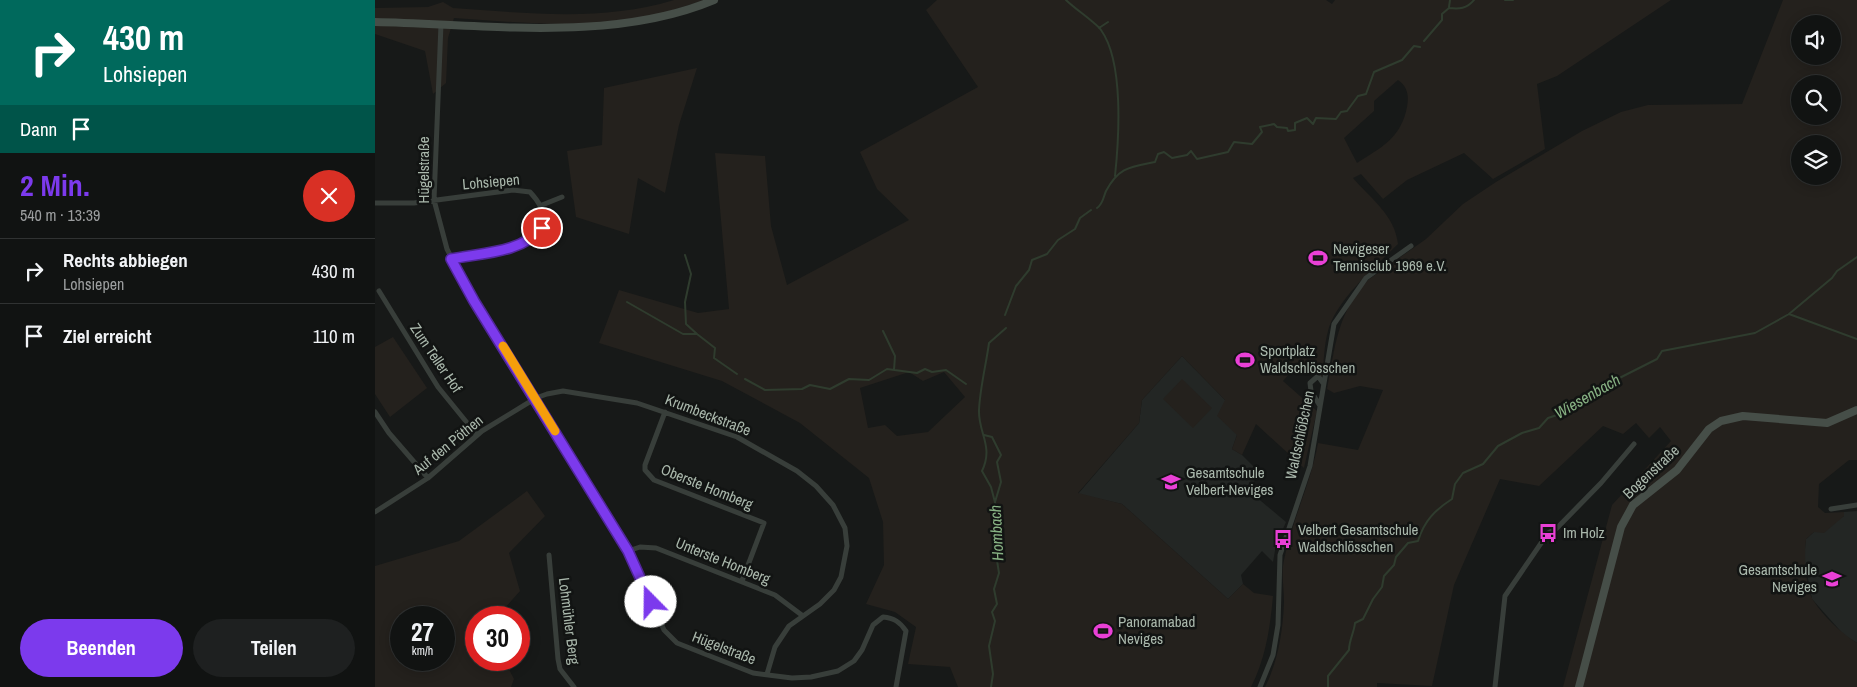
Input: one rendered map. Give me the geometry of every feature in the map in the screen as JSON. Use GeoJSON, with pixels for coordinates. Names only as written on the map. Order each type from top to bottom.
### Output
{"type":"FeatureCollection","features":[{"type":"Feature","properties":{"kind":"main road"},"geometry":{"type":"LineString","coordinates":[[375,22],[569,27],[618,25],[670,15],[714,0]]}},
{"type":"Feature","properties":{"kind":"main road","name":"Bogenstraße"},"geometry":{"type":"LineString","coordinates":[[1579,687],[1621,527],[1633,505],[1677,470],[1709,429],[1721,421],[1743,416],[1827,423],[1857,410]]}},
{"type":"Feature","properties":{"kind":"street","name":"Hügelstraße"},"geometry":{"type":"LineString","coordinates":[[441,24],[434,200],[451,259],[474,301],[628,551],[647,590],[659,623],[670,637],[705,656],[753,673],[792,678],[811,677],[839,671],[854,661],[862,650],[873,625],[883,617],[895,620],[902,624],[906,631],[896,687]]}},
{"type":"Feature","properties":{"kind":"street","name":"Lohsiepen"},"geometry":{"type":"LineString","coordinates":[[375,203],[434,200],[513,190],[530,192],[542,205]]}},
{"type":"Feature","properties":{"kind":"street"},"geometry":{"type":"LineString","coordinates":[[451,259],[522,244],[536,235],[542,228],[545,216],[542,205],[562,198]]}},
{"type":"Feature","properties":{"kind":"street","name":"Waldschlößchen"},"geometry":{"type":"LineString","coordinates":[[1260,687],[1273,655],[1278,625],[1280,555],[1310,466],[1335,324],[1349,300],[1366,278],[1411,246]]}},
{"type":"Feature","properties":{"kind":"street","name":"Zum Teller Hof"},"geometry":{"type":"LineString","coordinates":[[379,291],[438,387],[477,435]]}},
{"type":"Feature","properties":{"kind":"street"},"geometry":{"type":"LineString","coordinates":[[1320,406],[1311,391],[1310,383],[1318,376],[1324,386]]}},
{"type":"Feature","properties":{"kind":"street","name":"Krumbeckstraße"},"geometry":{"type":"LineString","coordinates":[[535,398],[563,391],[637,403],[737,437],[776,458],[816,486],[833,505],[845,528],[847,546],[845,564],[834,590],[820,604],[789,626],[775,647],[767,674]]}},
{"type":"Feature","properties":{"kind":"street","name":"Auf den Pöthen"},"geometry":{"type":"LineString","coordinates":[[375,512],[428,478],[477,435],[535,398]]}},
{"type":"Feature","properties":{"kind":"street"},"geometry":{"type":"LineString","coordinates":[[375,412],[389,433],[428,478]]}},
{"type":"Feature","properties":{"kind":"street","name":"Oberste Homberg"},"geometry":{"type":"LineString","coordinates":[[665,412],[645,465],[647,474],[654,480],[669,487],[763,523],[741,581]]}},
{"type":"Feature","properties":{"kind":"street"},"geometry":{"type":"LineString","coordinates":[[1495,687],[1505,596],[1548,533],[1556,529],[1601,483],[1634,444]]}},
{"type":"Feature","properties":{"kind":"street"},"geometry":{"type":"LineString","coordinates":[[1831,509],[1857,505]]}},
{"type":"Feature","properties":{"kind":"street","name":"Unterste Homberg"},"geometry":{"type":"LineString","coordinates":[[628,551],[641,547],[656,548],[775,595],[803,616]]}},
{"type":"Feature","properties":{"kind":"street","name":"Lohmühler Berg"},"geometry":{"type":"LineString","coordinates":[[549,555],[558,659],[564,676],[574,687]]}},
{"type":"Feature","properties":{"kind":"shaded area"},"geometry":{"type":"Polygon","coordinates":[[[674,0],[705,0],[647,17],[584,24],[541,24],[454,18],[448,38],[446,83],[433,94],[425,51],[375,34],[375,8],[428,7],[443,2],[453,8],[592,14],[647,7],[674,0]]]}},
{"type":"Feature","properties":{"kind":"shaded area"},"geometry":{"type":"Polygon","coordinates":[[[937,0],[1326,0],[1332,4],[1335,0],[1671,0],[1557,76],[1537,84],[1545,149],[1493,179],[1464,153],[1407,180],[1383,199],[1361,174],[1353,178],[1387,216],[1396,234],[1398,244],[1358,284],[1339,307],[1332,319],[1326,342],[1322,377],[1304,363],[1294,374],[1290,373],[1283,381],[1317,411],[1304,468],[1256,424],[1242,455],[1232,449],[1237,435],[1217,416],[1225,400],[1182,356],[1142,400],[1139,423],[1078,493],[1122,504],[1228,599],[1243,584],[1254,593],[1273,596],[1266,643],[1251,687],[958,687],[950,667],[908,664],[916,627],[895,612],[866,604],[884,565],[883,522],[869,478],[800,423],[722,381],[599,343],[619,290],[698,313],[729,309],[715,153],[765,156],[771,226],[787,285],[909,220],[877,189],[860,152],[978,87],[926,10],[937,0]],[[1398,80],[1374,101],[1374,111],[1344,138],[1357,163],[1389,141],[1400,127],[1408,99],[1406,89],[1398,80]],[[909,372],[860,388],[868,428],[885,425],[897,436],[928,432],[965,397],[944,372],[923,381],[909,372]]]}},
{"type":"Feature","properties":{"kind":"shaded area"},"geometry":{"type":"Polygon","coordinates":[[[1783,0],[1857,0],[1857,460],[1849,460],[1819,484],[1818,507],[1825,513],[1844,512],[1844,516],[1824,533],[1814,532],[1806,539],[1805,553],[1808,587],[1813,600],[1833,624],[1857,643],[1857,687],[1563,687],[1612,505],[1671,441],[1660,427],[1649,438],[1636,423],[1623,434],[1603,426],[1539,486],[1500,479],[1454,585],[1432,686],[1377,683],[1377,687],[1265,687],[1270,677],[1281,635],[1284,602],[1283,565],[1287,545],[1311,473],[1318,443],[1358,450],[1383,390],[1360,386],[1334,393],[1327,389],[1339,331],[1358,292],[1368,280],[1426,239],[1463,204],[1496,182],[1582,131],[1621,112],[1648,105],[1742,104],[1783,0]]]}},
{"type":"Feature","properties":{"kind":"shaded area"},"geometry":{"type":"Polygon","coordinates":[[[697,68],[679,125],[665,193],[638,178],[629,234],[576,217],[567,151],[602,145],[604,88],[697,68]]]}},
{"type":"Feature","properties":{"kind":"shaded area"},"geometry":{"type":"Polygon","coordinates":[[[393,337],[427,388],[390,417],[375,394],[375,347],[393,337]]]}},
{"type":"Feature","properties":{"kind":"shaded area","name":"Gesamtschule Velbert-Neviges"},"geometry":{"type":"Polygon","coordinates":[[[1182,356],[1225,400],[1237,435],[1232,449],[1242,455],[1259,472],[1249,491],[1286,522],[1276,545],[1273,562],[1262,551],[1241,575],[1243,584],[1228,599],[1122,504],[1078,494],[1139,423],[1142,400],[1182,356]]]}},
{"type":"Feature","properties":{"kind":"shaded area"},"geometry":{"type":"Polygon","coordinates":[[[1182,379],[1212,408],[1193,428],[1163,399],[1182,379]]]}},
{"type":"Feature","properties":{"kind":"shaded area"},"geometry":{"type":"Polygon","coordinates":[[[527,491],[545,516],[509,553],[520,591],[507,606],[465,606],[465,671],[510,671],[514,679],[511,687],[375,687],[375,566],[459,541],[527,491]]]}},
{"type":"Feature","properties":{"kind":"shaded area","name":"Gesamtschule Neviges"},"geometry":{"type":"Polygon","coordinates":[[[1857,511],[1857,643],[1844,635],[1812,599],[1804,558],[1806,539],[1814,532],[1844,516],[1844,512],[1857,511]]]}},
{"type":"Feature","properties":{"kind":"waterway"},"geometry":{"type":"LineString","coordinates":[[1066,0],[1101,30],[1113,61],[1117,80],[1118,101],[1118,142],[1115,176]]}},
{"type":"Feature","properties":{"kind":"waterway"},"geometry":{"type":"LineString","coordinates":[[1449,7],[1450,0]]}},
{"type":"Feature","properties":{"kind":"waterway","name":"Hombach"},"geometry":{"type":"LineString","coordinates":[[1424,41],[1442,20],[1442,14],[1449,8],[1463,8],[1474,0]]}},
{"type":"Feature","properties":{"kind":"waterway","name":"Hombach"},"geometry":{"type":"LineString","coordinates":[[1505,0],[1513,0]]}},
{"type":"Feature","properties":{"kind":"waterway"},"geometry":{"type":"LineString","coordinates":[[1099,28],[1108,22]]}},
{"type":"Feature","properties":{"kind":"waterway","name":"Hombach"},"geometry":{"type":"LineString","coordinates":[[1097,208],[1102,203],[1106,191],[1116,177],[1126,169],[1155,162],[1158,154],[1164,152],[1172,158],[1187,155],[1191,151],[1197,159],[1228,152],[1234,142],[1252,144],[1262,132],[1260,127],[1274,124],[1277,127],[1287,128],[1288,131],[1295,130],[1295,123],[1307,118],[1313,124],[1316,118],[1336,119],[1341,112],[1347,111],[1358,96],[1366,94],[1374,72],[1402,60],[1414,46],[1420,47]]}},
{"type":"Feature","properties":{"kind":"waterway","name":"Hombach"},"geometry":{"type":"LineString","coordinates":[[1005,315],[1016,286],[1029,270],[1032,260],[1047,254],[1058,240],[1075,229],[1080,218],[1091,210]]}},
{"type":"Feature","properties":{"kind":"waterway","name":"Lohsiepen"},"geometry":{"type":"LineString","coordinates":[[685,255],[691,274],[685,302],[686,324],[697,334]]}},
{"type":"Feature","properties":{"kind":"waterway"},"geometry":{"type":"LineString","coordinates":[[1789,314],[1832,278],[1837,271],[1857,257]]}},
{"type":"Feature","properties":{"kind":"waterway","name":"Lohsiepen"},"geometry":{"type":"LineString","coordinates":[[627,302],[683,334],[697,334],[715,348],[714,358],[737,374]]}},
{"type":"Feature","properties":{"kind":"waterway","name":"Wiesenbach"},"geometry":{"type":"LineString","coordinates":[[1328,687],[1328,676],[1349,650],[1355,623],[1363,619],[1373,599],[1382,587],[1384,576],[1394,565],[1396,557],[1408,543],[1418,541],[1423,528],[1431,517],[1440,507],[1452,499],[1455,484],[1463,473],[1483,464],[1498,446],[1522,433],[1539,428],[1548,418],[1563,413],[1572,402],[1657,359],[1662,351],[1755,333],[1789,314],[1857,339]]}},
{"type":"Feature","properties":{"kind":"waterway","name":"Hombach"},"geometry":{"type":"LineString","coordinates":[[991,687],[993,674],[989,646],[995,621],[992,612],[997,604],[994,589],[999,573],[995,548],[997,510],[991,487],[982,471],[986,447],[979,410],[989,343],[1006,328]]}},
{"type":"Feature","properties":{"kind":"waterway","name":"Lohsiepen"},"geometry":{"type":"LineString","coordinates":[[883,331],[895,356],[894,370]]}},
{"type":"Feature","properties":{"kind":"waterway","name":"Lohsiepen"},"geometry":{"type":"LineString","coordinates":[[745,379],[765,390],[802,389],[810,385],[830,389],[849,379],[869,380],[887,369],[917,373],[925,369],[932,372],[946,370],[966,384]]}},
{"type":"Feature","properties":{"kind":"waterway"},"geometry":{"type":"LineString","coordinates":[[984,435],[992,437],[1001,455],[997,462],[1001,482],[995,502]]}},
{"type":"Feature","properties":{"kind":"slow traffic"},"geometry":{"type":"LineString","coordinates":[[503,346],[555,431]]}},
{"type":"Feature","properties":{"kind":"place","name":"Nevigeser Tennisclub 1969 e.V."},"geometry":{"type":"Point","coordinates":[1318,258]}},
{"type":"Feature","properties":{"kind":"place","name":"Sportplatz Waldschlösschen"},"geometry":{"type":"Point","coordinates":[1245,360]}},
{"type":"Feature","properties":{"kind":"place","name":"Gesamtschule Velbert-Neviges"},"geometry":{"type":"Point","coordinates":[1171,482]}},
{"type":"Feature","properties":{"kind":"place","name":"Im Holz"},"geometry":{"type":"Point","coordinates":[1548,533]}},
{"type":"Feature","properties":{"kind":"place","name":"Velbert Gesamtschule Waldschlösschen"},"geometry":{"type":"Point","coordinates":[1283,539]}},
{"type":"Feature","properties":{"kind":"place","name":"Gesamtschule Neviges"},"geometry":{"type":"Point","coordinates":[1832,579]}},
{"type":"Feature","properties":{"kind":"place","name":"Panoramabad Neviges"},"geometry":{"type":"Point","coordinates":[1103,631]}},
{"type":"Feature","properties":{"kind":"route"},"geometry":{"type":"LineString","coordinates":[[542,228],[536,235],[522,244],[451,259],[474,301],[573,458],[628,551],[651,602]]}}]}
